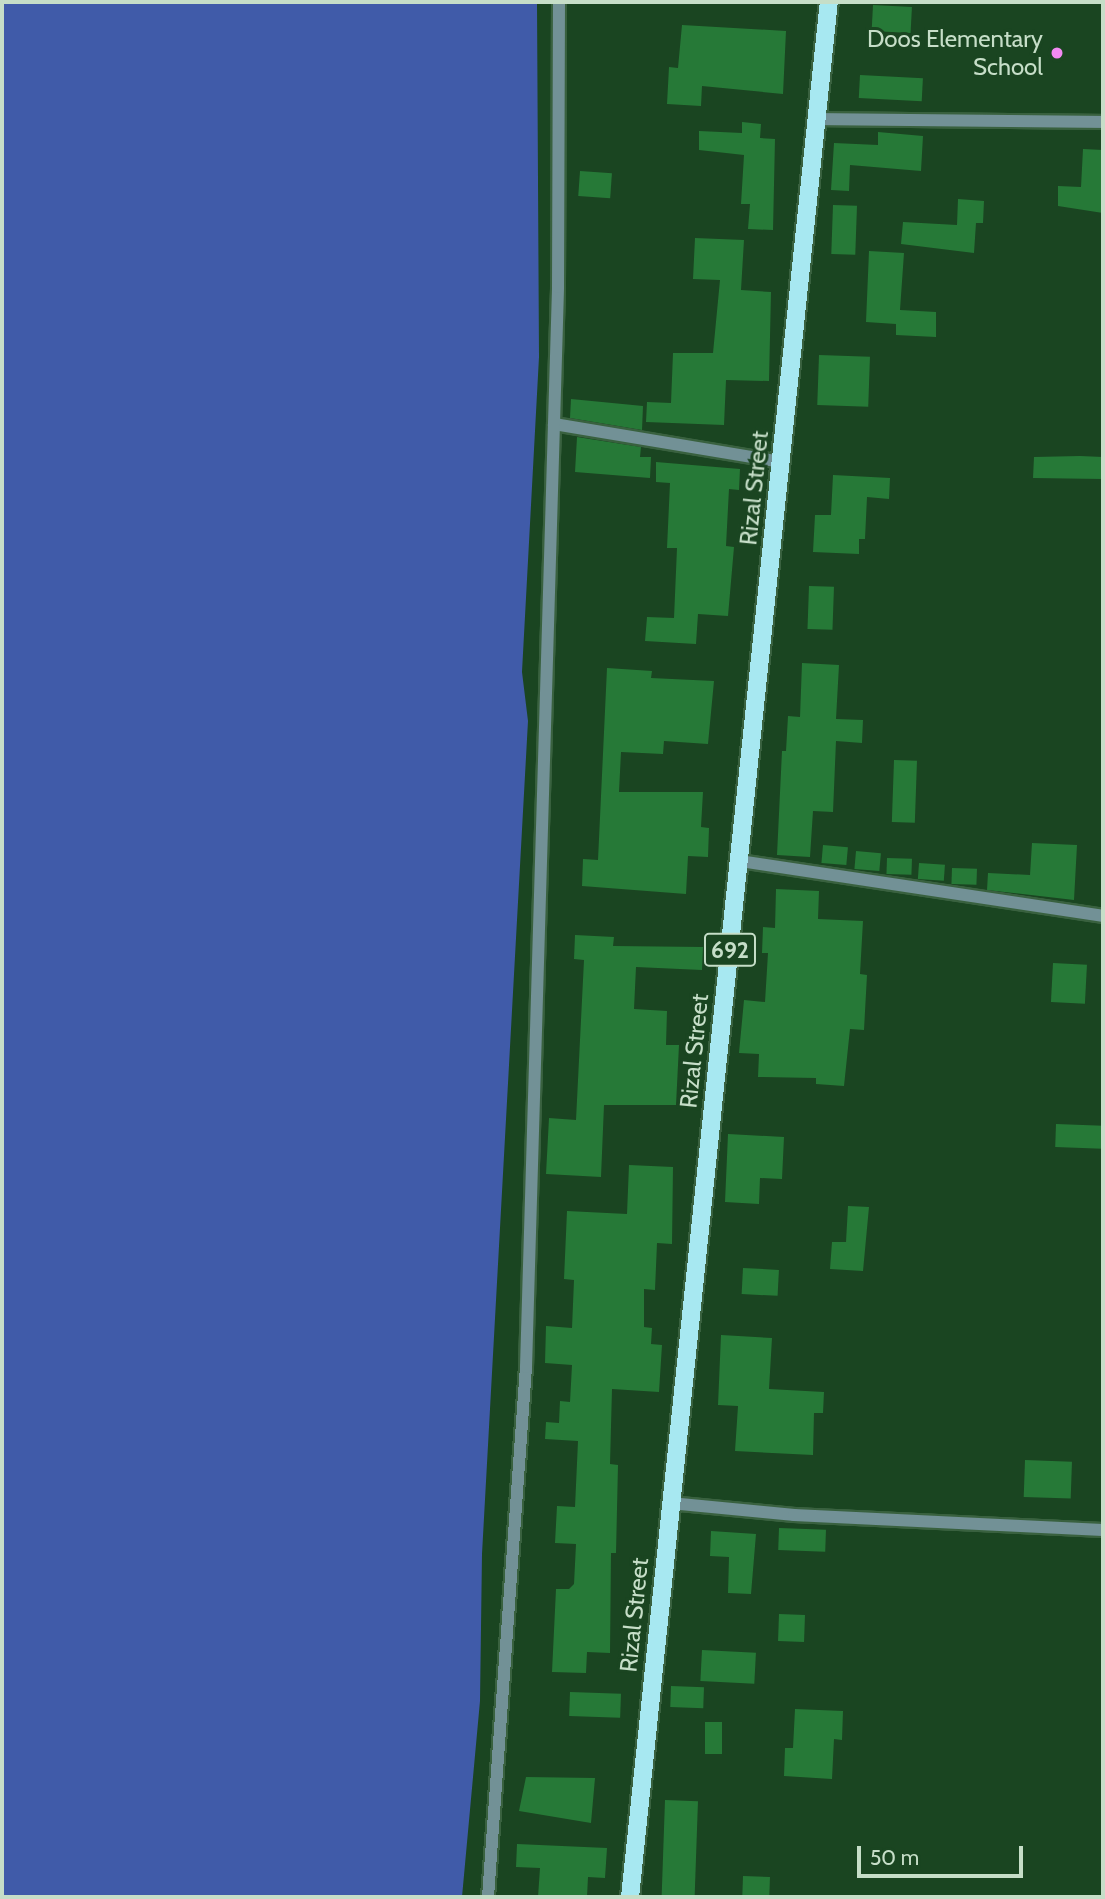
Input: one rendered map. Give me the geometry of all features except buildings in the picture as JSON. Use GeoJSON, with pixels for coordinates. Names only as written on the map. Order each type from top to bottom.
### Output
{"type":"FeatureCollection","features":[{"type":"Feature","properties":{"kind":"main road","name":"Rizal Street"},"geometry":{"type":"LineString","coordinates":[[630,1897],[829,2]]}},
{"type":"Feature","properties":{"kind":"street"},"geometry":{"type":"LineString","coordinates":[[488,1897],[526,1367],[554,424],[559,2]]}},
{"type":"Feature","properties":{"kind":"street"},"geometry":{"type":"LineString","coordinates":[[817,119],[1103,122]]}},
{"type":"Feature","properties":{"kind":"street"},"geometry":{"type":"LineString","coordinates":[[554,424],[781,462]]}},
{"type":"Feature","properties":{"kind":"street"},"geometry":{"type":"LineString","coordinates":[[740,861],[1103,916]]}},
{"type":"Feature","properties":{"kind":"street"},"geometry":{"type":"LineString","coordinates":[[670,1503],[794,1516],[1103,1530]]}},
{"type":"Feature","properties":{"kind":"water"},"geometry":{"type":"Polygon","coordinates":[[[2,2],[537,2],[539,357],[522,672],[528,721],[482,1554],[480,1701],[462,1897],[2,1897],[2,2]]]}},
{"type":"Feature","properties":{"kind":"place","name":"Doos Elementary School"},"geometry":{"type":"Point","coordinates":[1057,53]}}]}
